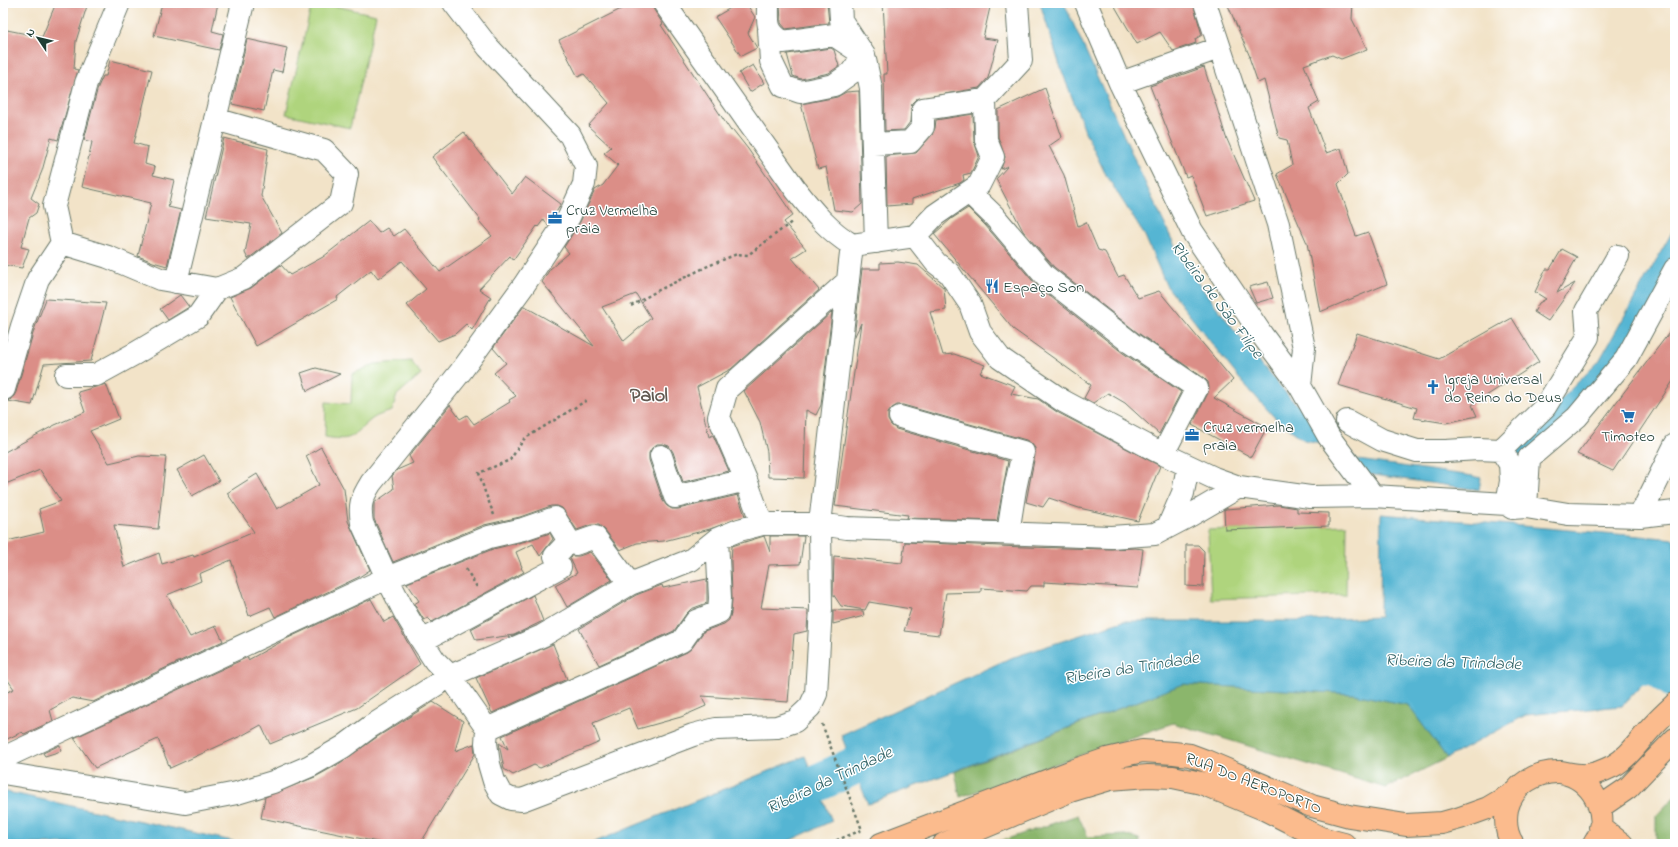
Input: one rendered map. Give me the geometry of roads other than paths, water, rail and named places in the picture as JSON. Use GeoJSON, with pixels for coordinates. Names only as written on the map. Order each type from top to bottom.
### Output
{"type":"FeatureCollection","features":[{"type":"Feature","properties":{"kind":"main road"},"geometry":{"type":"LineString","coordinates":[[1507,839],[1507,809],[1515,792],[1523,782],[1546,772],[1586,775],[1613,766],[1628,755],[1651,728],[1675,704]]}},
{"type":"Feature","properties":{"kind":"main road"},"geometry":{"type":"LineString","coordinates":[[1598,826],[1628,788],[1671,744]]}},
{"type":"Feature","properties":{"kind":"main road","name":"RUA DO AEROPORTO"},"geometry":{"type":"LineString","coordinates":[[881,844],[1075,770],[1107,759],[1142,751],[1190,755],[1260,782],[1312,806],[1349,816],[1406,825],[1442,823],[1460,818],[1488,808],[1515,792]]}},
{"type":"Feature","properties":{"kind":"main road"},"geometry":{"type":"LineString","coordinates":[[1559,772],[1573,776],[1594,794],[1598,826],[1622,844]]}},
{"type":"Feature","properties":{"kind":"main road","name":"RUA DO AEROPORTO"},"geometry":{"type":"LineString","coordinates":[[944,844],[1070,792],[1110,779],[1148,776],[1173,777],[1201,783],[1266,810],[1325,841],[1344,844]]}},
{"type":"Feature","properties":{"kind":"street"},"geometry":{"type":"LineString","coordinates":[[4,389],[22,326],[38,279],[62,243],[54,206],[86,83],[119,3]]}},
{"type":"Feature","properties":{"kind":"street"},"geometry":{"type":"LineString","coordinates":[[176,282],[243,3]]}},
{"type":"Feature","properties":{"kind":"street"},"geometry":{"type":"LineString","coordinates":[[454,3],[488,47],[570,135],[586,166],[584,184],[569,217],[524,285],[462,370],[370,483],[363,497],[360,508],[362,523],[404,611],[435,661],[450,676],[486,729],[486,743],[494,781],[501,794],[511,799],[522,800],[693,734],[716,729],[777,727],[795,721],[810,707],[816,694],[821,608],[820,524],[852,245]]}},
{"type":"Feature","properties":{"kind":"street"},"geometry":{"type":"LineString","coordinates":[[664,3],[814,213],[835,234],[852,245],[914,236],[935,215],[980,185],[993,157],[986,140],[985,100]]}},
{"type":"Feature","properties":{"kind":"street"},"geometry":{"type":"LineString","coordinates":[[768,3],[771,61],[783,86],[800,92],[834,85],[852,73],[864,55]]}},
{"type":"Feature","properties":{"kind":"street"},"geometry":{"type":"LineString","coordinates":[[840,3],[841,20],[864,55],[871,88],[876,242]]}},
{"type":"Feature","properties":{"kind":"street"},"geometry":{"type":"LineString","coordinates":[[873,144],[910,142],[923,127],[923,109],[985,100],[1021,61],[1017,3]]}},
{"type":"Feature","properties":{"kind":"street"},"geometry":{"type":"LineString","coordinates":[[1086,3],[1120,83],[1192,231],[1262,335],[1300,386],[1329,437],[1373,496]]}},
{"type":"Feature","properties":{"kind":"street"},"geometry":{"type":"LineString","coordinates":[[1205,3],[1278,224],[1304,348],[1300,386]]}},
{"type":"Feature","properties":{"kind":"street"},"geometry":{"type":"LineString","coordinates":[[769,28],[775,36],[783,42],[834,35],[864,55]]}},
{"type":"Feature","properties":{"kind":"street"},"geometry":{"type":"LineString","coordinates":[[1120,83],[1219,48]]}},
{"type":"Feature","properties":{"kind":"street"},"geometry":{"type":"LineString","coordinates":[[62,243],[108,257],[160,279],[217,289],[244,278],[341,203],[347,174],[324,150],[215,119]]}},
{"type":"Feature","properties":{"kind":"street"},"geometry":{"type":"LineString","coordinates":[[969,192],[994,216],[1045,276],[1131,343],[1197,388],[1163,454]]}},
{"type":"Feature","properties":{"kind":"street"},"geometry":{"type":"LineString","coordinates":[[914,236],[936,263],[949,273],[970,304],[980,332],[1000,358],[1063,400],[1163,454],[1214,478],[1239,487],[1310,497],[1373,496],[1515,506],[1568,514],[1640,516],[1675,512]]}},
{"type":"Feature","properties":{"kind":"street"},"geometry":{"type":"LineString","coordinates":[[1347,421],[1382,440],[1417,451],[1446,452],[1478,448],[1501,450],[1545,407],[1588,337],[1586,311],[1618,256]]}},
{"type":"Feature","properties":{"kind":"street"},"geometry":{"type":"LineString","coordinates":[[1515,506],[1529,458],[1577,417],[1626,359],[1675,269]]}},
{"type":"Feature","properties":{"kind":"street"},"geometry":{"type":"LineString","coordinates":[[762,524],[746,480],[719,417],[727,389],[848,281]]}},
{"type":"Feature","properties":{"kind":"street"},"geometry":{"type":"LineString","coordinates":[[66,375],[96,374],[136,354],[198,316],[217,289]]}},
{"type":"Feature","properties":{"kind":"street"},"geometry":{"type":"LineString","coordinates":[[900,417],[1023,452],[1008,533]]}},
{"type":"Feature","properties":{"kind":"street"},"geometry":{"type":"LineString","coordinates":[[1640,516],[1675,445]]}},
{"type":"Feature","properties":{"kind":"street"},"geometry":{"type":"LineString","coordinates":[[1501,450],[1510,464],[1515,506]]}},
{"type":"Feature","properties":{"kind":"street"},"geometry":{"type":"LineString","coordinates":[[661,456],[675,497],[746,480]]}},
{"type":"Feature","properties":{"kind":"street"},"geometry":{"type":"LineString","coordinates":[[1168,527],[1183,493],[1188,466]]}},
{"type":"Feature","properties":{"kind":"street"},"geometry":{"type":"LineString","coordinates":[[3,773],[185,803],[237,793],[273,782],[310,766],[343,748],[370,727],[450,676],[542,636],[630,584],[691,560],[717,538],[739,530],[762,524],[820,524],[847,528],[1111,537],[1155,534],[1239,487]]}},
{"type":"Feature","properties":{"kind":"street"},"geometry":{"type":"LineString","coordinates":[[3,758],[387,578],[489,537],[523,529],[555,518],[569,541],[575,544],[595,537],[630,584]]}},
{"type":"Feature","properties":{"kind":"street"},"geometry":{"type":"LineString","coordinates":[[486,729],[682,640],[696,621],[719,612],[720,598],[717,538]]}},
{"type":"Feature","properties":{"kind":"street"},"geometry":{"type":"LineString","coordinates":[[422,641],[560,567],[554,556],[569,541]]}},
{"type":"Feature","properties":{"kind":"water"},"geometry":{"type":"Polygon","coordinates":[[[1040,3],[1064,3],[1184,265],[1258,360],[1291,399],[1311,415],[1358,460],[1473,476],[1481,478],[1479,490],[1360,473],[1327,444],[1304,440],[1274,417],[1238,377],[1166,285],[1145,236],[1106,175],[1086,134],[1060,66],[1040,3]]]}},
{"type":"Feature","properties":{"kind":"water"},"geometry":{"type":"Polygon","coordinates":[[[1675,227],[1675,283],[1537,458],[1517,495],[1513,450],[1532,428],[1599,361],[1675,227]]]}},
{"type":"Feature","properties":{"kind":"water"},"geometry":{"type":"Polygon","coordinates":[[[1381,514],[1675,539],[1675,649],[1622,706],[1526,715],[1447,758],[1408,705],[1354,694],[1183,684],[868,804],[841,735],[1008,659],[1123,621],[1299,621],[1380,617],[1381,514]]]}},
{"type":"Feature","properties":{"kind":"water"},"geometry":{"type":"Polygon","coordinates":[[[805,756],[832,821],[782,844],[590,844],[805,756]]]}},
{"type":"Feature","properties":{"kind":"water"},"geometry":{"type":"Polygon","coordinates":[[[3,791],[246,844],[3,844],[3,791]]]}},
{"type":"Feature","properties":{"kind":"waterway","name":"Ribeira da Trindade"},"geometry":{"type":"LineString","coordinates":[[1606,664],[1655,666],[1675,680]]}},
{"type":"Feature","properties":{"kind":"waterway","name":"Ribeira da Trindade"},"geometry":{"type":"LineString","coordinates":[[690,844],[729,824],[901,744]]}},
{"type":"Feature","properties":{"kind":"place","name":"Cruz Vermelha praia"},"geometry":{"type":"Point","coordinates":[555,218]}},
{"type":"Feature","properties":{"kind":"place","name":"Espaço Son"},"geometry":{"type":"Point","coordinates":[992,286]}},
{"type":"Feature","properties":{"kind":"place","name":"Igreja Universal do Reino do Deus"},"geometry":{"type":"Point","coordinates":[1433,387]}},
{"type":"Feature","properties":{"kind":"place","name":"Timoteo"},"geometry":{"type":"Point","coordinates":[1628,416]}},
{"type":"Feature","properties":{"kind":"place","name":"Cruz vermelha praia"},"geometry":{"type":"Point","coordinates":[1192,435]}},
{"type":"Feature","properties":{"kind":"district","name":"Paiol"},"geometry":{"type":"Point","coordinates":[649,394]}},
{"type":"Feature","properties":{"kind":"water label","name":"Ribeira de São Filipe"},"geometry":{"type":"Point","coordinates":[1218,299]}}]}
